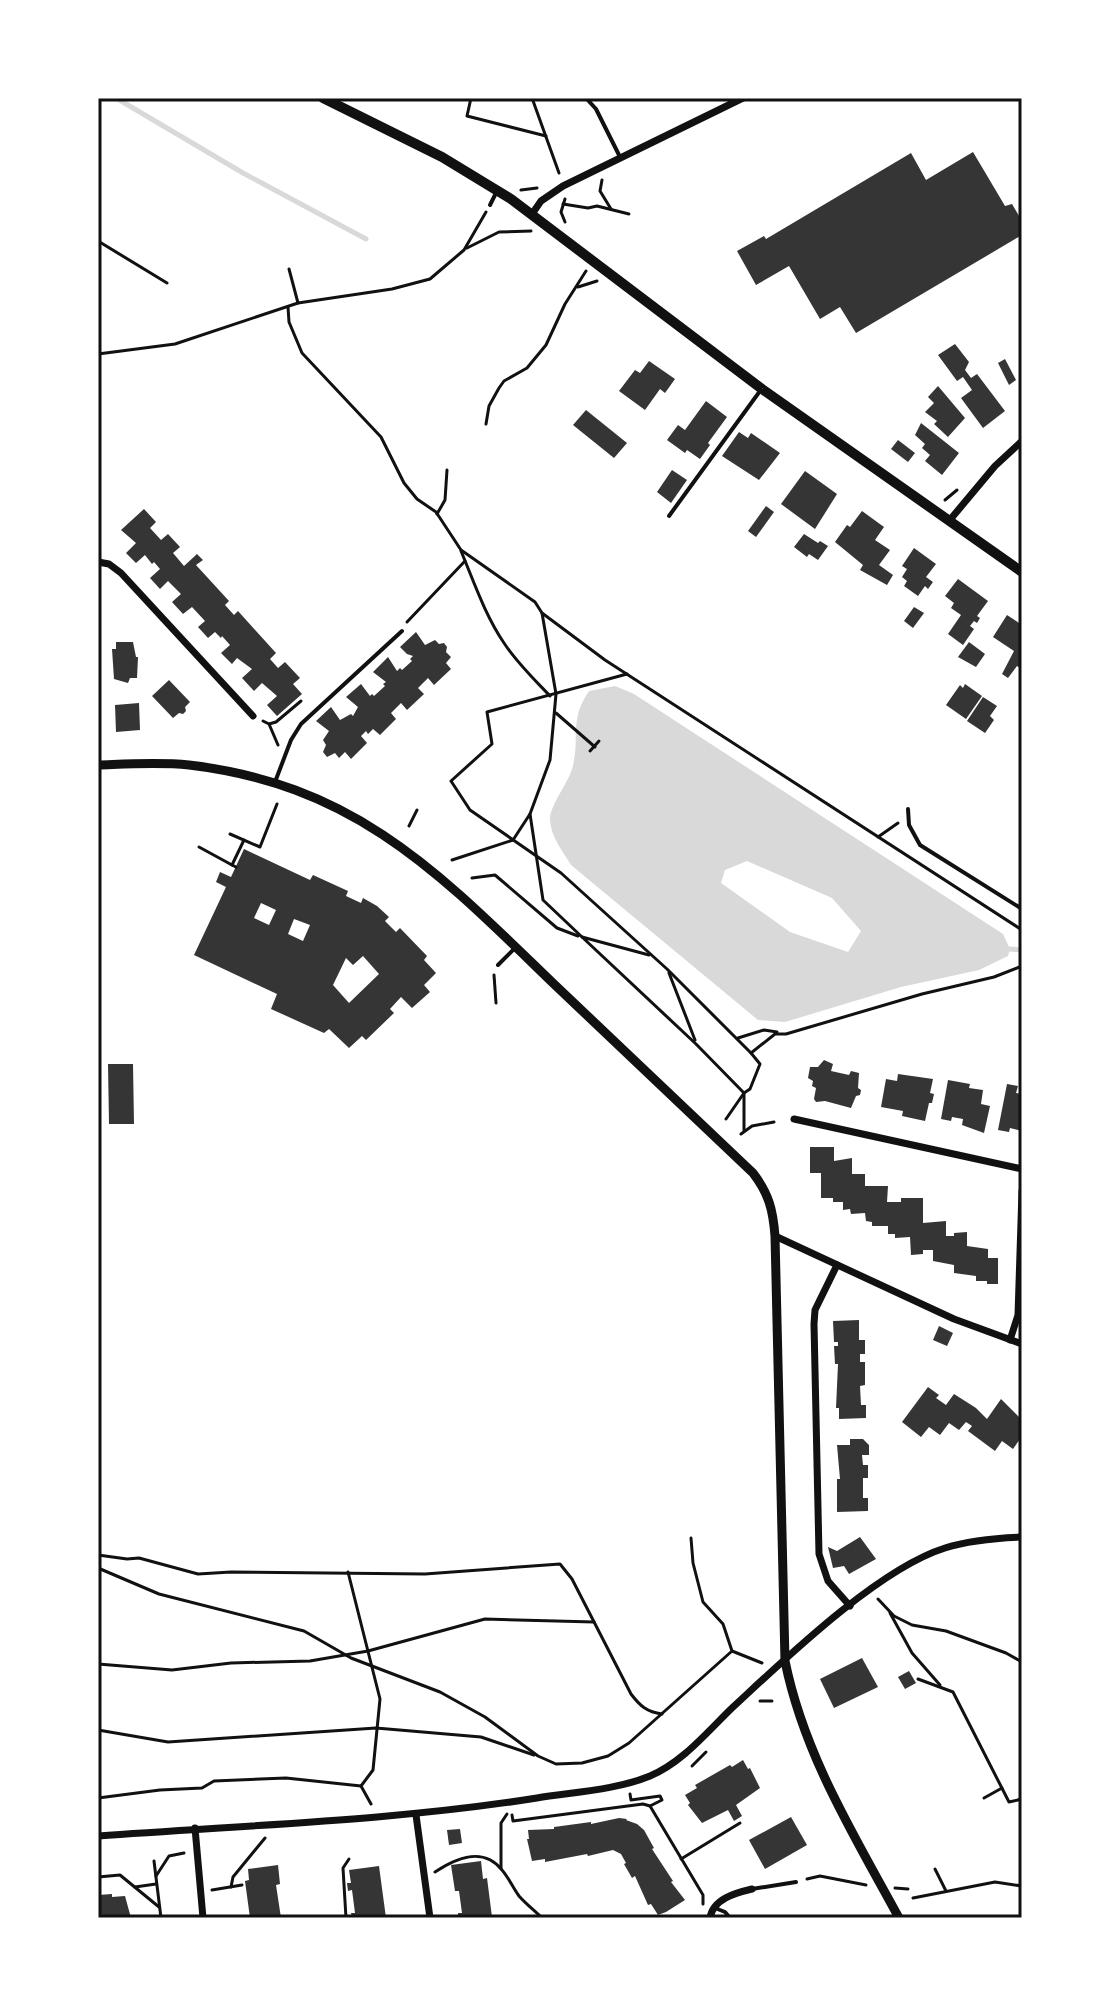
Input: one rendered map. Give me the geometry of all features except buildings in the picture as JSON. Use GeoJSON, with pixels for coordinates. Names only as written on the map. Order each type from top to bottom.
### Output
{"type":"FeatureCollection","features":[{"type":"Feature","properties":{"kind":"main road"},"geometry":{"type":"LineString","coordinates":[[323,98],[442,157],[532,214],[667,320],[762,389],[952,517],[1022,572]]}},
{"type":"Feature","properties":{"kind":"street"},"geometry":{"type":"LineString","coordinates":[[532,214],[549,194],[563,186],[743,98]]}},
{"type":"Feature","properties":{"kind":"street"},"geometry":{"type":"LineString","coordinates":[[952,517],[995,466],[1022,441]]}},
{"type":"Feature","properties":{"kind":"street"},"geometry":{"type":"LineString","coordinates":[[98,562],[109,564],[121,573],[253,716]]}},
{"type":"Feature","properties":{"kind":"street"},"geometry":{"type":"LineString","coordinates":[[98,765],[186,765],[275,782],[336,807],[382,833],[427,865],[753,1173],[770,1199],[775,1236],[785,1661],[799,1717],[816,1761],[899,1918]]}},
{"type":"Feature","properties":{"kind":"street"},"geometry":{"type":"LineString","coordinates":[[794,1119],[1022,1169]]}},
{"type":"Feature","properties":{"kind":"street"},"geometry":{"type":"LineString","coordinates":[[1010,1340],[1018,1315],[1022,1191]]}},
{"type":"Feature","properties":{"kind":"street"},"geometry":{"type":"LineString","coordinates":[[775,1236],[954,1319],[1022,1344]]}},
{"type":"Feature","properties":{"kind":"street"},"geometry":{"type":"LineString","coordinates":[[837,1265],[815,1310],[814,1324],[819,1554],[828,1581],[850,1606]]}},
{"type":"Feature","properties":{"kind":"street"},"geometry":{"type":"LineString","coordinates":[[98,1836],[416,1815],[647,1777],[681,1757],[850,1606],[914,1561],[983,1538],[1022,1537]]}},
{"type":"Feature","properties":{"kind":"street"},"geometry":{"type":"LineString","coordinates":[[416,1815],[430,1918]]}},
{"type":"Feature","properties":{"kind":"street"},"geometry":{"type":"LineString","coordinates":[[195,1828],[203,1918]]}},
{"type":"Feature","properties":{"kind":"street"},"geometry":{"type":"LineString","coordinates":[[711,1913],[735,1893],[752,1889]]}},
{"type":"Feature","properties":{"kind":"lane"},"geometry":{"type":"LineString","coordinates":[[489,98],[507,98]]}},
{"type":"Feature","properties":{"kind":"lane"},"geometry":{"type":"LineString","coordinates":[[586,98],[596,109],[620,157]]}},
{"type":"Feature","properties":{"kind":"lane"},"geometry":{"type":"LineString","coordinates":[[490,205],[498,191]]}},
{"type":"Feature","properties":{"kind":"lane"},"geometry":{"type":"LineString","coordinates":[[669,516],[762,389]]}},
{"type":"Feature","properties":{"kind":"lane"},"geometry":{"type":"LineString","coordinates":[[275,782],[301,724],[402,631]]}},
{"type":"Feature","properties":{"kind":"lane"},"geometry":{"type":"LineString","coordinates":[[908,811],[909,825],[920,845],[1022,909]]}},
{"type":"Feature","properties":{"kind":"lane"},"geometry":{"type":"LineString","coordinates":[[498,965],[516,947]]}},
{"type":"Feature","properties":{"kind":"lane"},"geometry":{"type":"LineString","coordinates":[[752,1889],[796,1882]]}},
{"type":"Feature","properties":{"kind":"lane"},"geometry":{"type":"LineString","coordinates":[[711,1913],[725,1912],[730,1918]]}},
{"type":"Feature","properties":{"kind":"path"},"geometry":{"type":"LineString","coordinates":[[471,98],[467,116],[546,136]]}},
{"type":"Feature","properties":{"kind":"path"},"geometry":{"type":"LineString","coordinates":[[532,98],[567,196],[561,212],[571,228]]}},
{"type":"Feature","properties":{"kind":"path"},"geometry":{"type":"LineString","coordinates":[[599,167],[603,176],[600,191],[611,209]]}},
{"type":"Feature","properties":{"kind":"path"},"geometry":{"type":"LineString","coordinates":[[563,204],[629,214]]}},
{"type":"Feature","properties":{"kind":"path"},"geometry":{"type":"LineString","coordinates":[[464,250],[490,205]]}},
{"type":"Feature","properties":{"kind":"path"},"geometry":{"type":"LineString","coordinates":[[98,354],[175,344],[298,303],[361,294],[430,279],[464,250],[499,232],[535,231]]}},
{"type":"Feature","properties":{"kind":"path"},"geometry":{"type":"LineString","coordinates":[[98,241],[167,283]]}},
{"type":"Feature","properties":{"kind":"path"},"geometry":{"type":"LineString","coordinates":[[289,269],[298,303]]}},
{"type":"Feature","properties":{"kind":"path"},"geometry":{"type":"LineString","coordinates":[[486,424],[489,406],[504,381],[527,368],[546,345],[586,271]]}},
{"type":"Feature","properties":{"kind":"path"},"geometry":{"type":"LineString","coordinates":[[574,289],[598,280]]}},
{"type":"Feature","properties":{"kind":"path"},"geometry":{"type":"LineString","coordinates":[[288,307],[289,322],[302,353],[372,426],[388,449],[404,483],[417,499],[437,514],[461,550],[485,609],[510,652],[550,696]]}},
{"type":"Feature","properties":{"kind":"path"},"geometry":{"type":"LineString","coordinates":[[437,514],[445,500],[447,470]]}},
{"type":"Feature","properties":{"kind":"path"},"geometry":{"type":"LineString","coordinates":[[941,502],[952,517]]}},
{"type":"Feature","properties":{"kind":"path"},"geometry":{"type":"LineString","coordinates":[[461,550],[535,602],[542,613],[627,674],[1022,930]]}},
{"type":"Feature","properties":{"kind":"path"},"geometry":{"type":"LineString","coordinates":[[402,631],[412,614],[465,561]]}},
{"type":"Feature","properties":{"kind":"path"},"geometry":{"type":"LineString","coordinates":[[452,860],[513,840],[530,814],[550,760],[556,694],[542,613]]}},
{"type":"Feature","properties":{"kind":"path"},"geometry":{"type":"LineString","coordinates":[[627,674],[487,712],[492,744],[451,781],[470,810],[561,873],[667,969],[738,1038],[760,1064],[750,1089],[726,1119]]}},
{"type":"Feature","properties":{"kind":"path"},"geometry":{"type":"LineString","coordinates":[[269,724],[301,701]]}},
{"type":"Feature","properties":{"kind":"path"},"geometry":{"type":"LineString","coordinates":[[556,713],[595,747]]}},
{"type":"Feature","properties":{"kind":"path"},"geometry":{"type":"LineString","coordinates":[[253,716],[269,724],[280,751],[286,756]]}},
{"type":"Feature","properties":{"kind":"path"},"geometry":{"type":"LineString","coordinates":[[590,751],[599,741]]}},
{"type":"Feature","properties":{"kind":"path"},"geometry":{"type":"LineString","coordinates":[[230,834],[260,847],[277,804]]}},
{"type":"Feature","properties":{"kind":"path"},"geometry":{"type":"LineString","coordinates":[[409,826],[417,810]]}},
{"type":"Feature","properties":{"kind":"path"},"geometry":{"type":"LineString","coordinates":[[878,837],[908,811]]}},
{"type":"Feature","properties":{"kind":"path"},"geometry":{"type":"LineString","coordinates":[[530,814],[543,900],[744,1093],[742,1132],[774,1122]]}},
{"type":"Feature","properties":{"kind":"path"},"geometry":{"type":"LineString","coordinates":[[199,847],[234,866],[244,840]]}},
{"type":"Feature","properties":{"kind":"path"},"geometry":{"type":"LineString","coordinates":[[472,878],[495,875],[557,928],[653,956]]}},
{"type":"Feature","properties":{"kind":"path"},"geometry":{"type":"LineString","coordinates":[[496,1003],[494,971],[498,965]]}},
{"type":"Feature","properties":{"kind":"path"},"geometry":{"type":"LineString","coordinates":[[751,1053],[775,1034],[994,977],[1022,966]]}},
{"type":"Feature","properties":{"kind":"path"},"geometry":{"type":"LineString","coordinates":[[667,969],[696,1044]]}},
{"type":"Feature","properties":{"kind":"path"},"geometry":{"type":"LineString","coordinates":[[738,1038],[764,1030],[780,1034]]}},
{"type":"Feature","properties":{"kind":"path"},"geometry":{"type":"LineString","coordinates":[[691,1538],[693,1563],[703,1602],[723,1624],[732,1651]]}},
{"type":"Feature","properties":{"kind":"path"},"geometry":{"type":"LineString","coordinates":[[98,1555],[139,1558],[198,1574],[425,1574],[560,1564],[572,1579],[640,1706],[665,1714]]}},
{"type":"Feature","properties":{"kind":"path"},"geometry":{"type":"LineString","coordinates":[[98,1568],[159,1594],[304,1631],[347,1656],[440,1692],[485,1717],[538,1756]]}},
{"type":"Feature","properties":{"kind":"path"},"geometry":{"type":"LineString","coordinates":[[348,1572],[380,1699],[373,1770],[361,1786]]}},
{"type":"Feature","properties":{"kind":"path"},"geometry":{"type":"LineString","coordinates":[[870,1591],[894,1616],[912,1625],[946,1631],[1006,1653],[1021,1662]]}},
{"type":"Feature","properties":{"kind":"path"},"geometry":{"type":"LineString","coordinates":[[888,1609],[912,1653],[942,1687]]}},
{"type":"Feature","properties":{"kind":"path"},"geometry":{"type":"LineString","coordinates":[[98,1664],[172,1670],[231,1663],[310,1661],[368,1651],[485,1619],[594,1622]]}},
{"type":"Feature","properties":{"kind":"path"},"geometry":{"type":"LineString","coordinates":[[732,1651],[763,1662],[755,1671]]}},
{"type":"Feature","properties":{"kind":"path"},"geometry":{"type":"LineString","coordinates":[[98,1730],[168,1742],[376,1728],[481,1737],[556,1764],[582,1763],[608,1756],[629,1743],[732,1651]]}},
{"type":"Feature","properties":{"kind":"path"},"geometry":{"type":"LineString","coordinates":[[918,1679],[953,1692],[1009,1802],[1022,1799]]}},
{"type":"Feature","properties":{"kind":"path"},"geometry":{"type":"LineString","coordinates":[[98,1798],[202,1788],[214,1781],[286,1778],[361,1786]]}},
{"type":"Feature","properties":{"kind":"path"},"geometry":{"type":"LineString","coordinates":[[361,1786],[371,1802],[375,1817]]}},
{"type":"Feature","properties":{"kind":"path"},"geometry":{"type":"LineString","coordinates":[[984,1798],[1002,1788]]}},
{"type":"Feature","properties":{"kind":"path"},"geometry":{"type":"LineString","coordinates":[[501,1868],[501,1823],[510,1813],[513,1821],[643,1804],[650,1806],[662,1800],[660,1796],[631,1800],[630,1792]]}},
{"type":"Feature","properties":{"kind":"path"},"geometry":{"type":"LineString","coordinates":[[650,1806],[703,1895],[704,1906],[711,1913]]}},
{"type":"Feature","properties":{"kind":"path"},"geometry":{"type":"LineString","coordinates":[[681,1859],[740,1823]]}},
{"type":"Feature","properties":{"kind":"path"},"geometry":{"type":"LineString","coordinates":[[231,1887],[233,1877],[267,1835]]}},
{"type":"Feature","properties":{"kind":"path"},"geometry":{"type":"LineString","coordinates":[[156,1876],[169,1856],[177,1854]]}},
{"type":"Feature","properties":{"kind":"path"},"geometry":{"type":"LineString","coordinates":[[431,1874],[449,1861],[479,1855],[489,1858],[501,1868],[519,1896],[542,1918]]}},
{"type":"Feature","properties":{"kind":"path"},"geometry":{"type":"LineString","coordinates":[[346,1918],[343,1868],[349,1859]]}},
{"type":"Feature","properties":{"kind":"path"},"geometry":{"type":"LineString","coordinates":[[154,1861],[161,1918]]}},
{"type":"Feature","properties":{"kind":"path"},"geometry":{"type":"LineString","coordinates":[[935,1869],[946,1891]]}},
{"type":"Feature","properties":{"kind":"path"},"geometry":{"type":"LineString","coordinates":[[98,1877],[120,1875],[159,1907]]}},
{"type":"Feature","properties":{"kind":"path"},"geometry":{"type":"LineString","coordinates":[[796,1882],[820,1876],[859,1884]]}},
{"type":"Feature","properties":{"kind":"path"},"geometry":{"type":"LineString","coordinates":[[913,1898],[995,1882],[1022,1886]]}},
{"type":"Feature","properties":{"kind":"path"},"geometry":{"type":"LineString","coordinates":[[135,1887],[156,1884]]}},
{"type":"Feature","properties":{"kind":"path"},"geometry":{"type":"LineString","coordinates":[[212,1890],[242,1885]]}},
{"type":"Feature","properties":{"kind":"path"},"geometry":{"type":"LineString","coordinates":[[894,1888],[908,1889]]}},
{"type":"Feature","properties":{"kind":"shaded area"},"geometry":{"type":"Polygon","coordinates":[[[615,686],[634,694],[1003,934],[1010,949],[1008,956],[979,970],[901,987],[785,1022],[758,1020],[571,865],[552,832],[550,815],[572,769],[577,721],[589,691],[615,686]],[[747,861],[725,870],[721,883],[790,932],[848,952],[861,931],[832,898],[747,861]]]}},
{"type":"Feature","properties":{"kind":"waterway"},"geometry":{"type":"LineString","coordinates":[[116,98],[243,173],[366,239]]}},
{"type":"Feature","properties":{"kind":"waterway"},"geometry":{"type":"LineString","coordinates":[[1010,949],[1022,950]]}}]}
